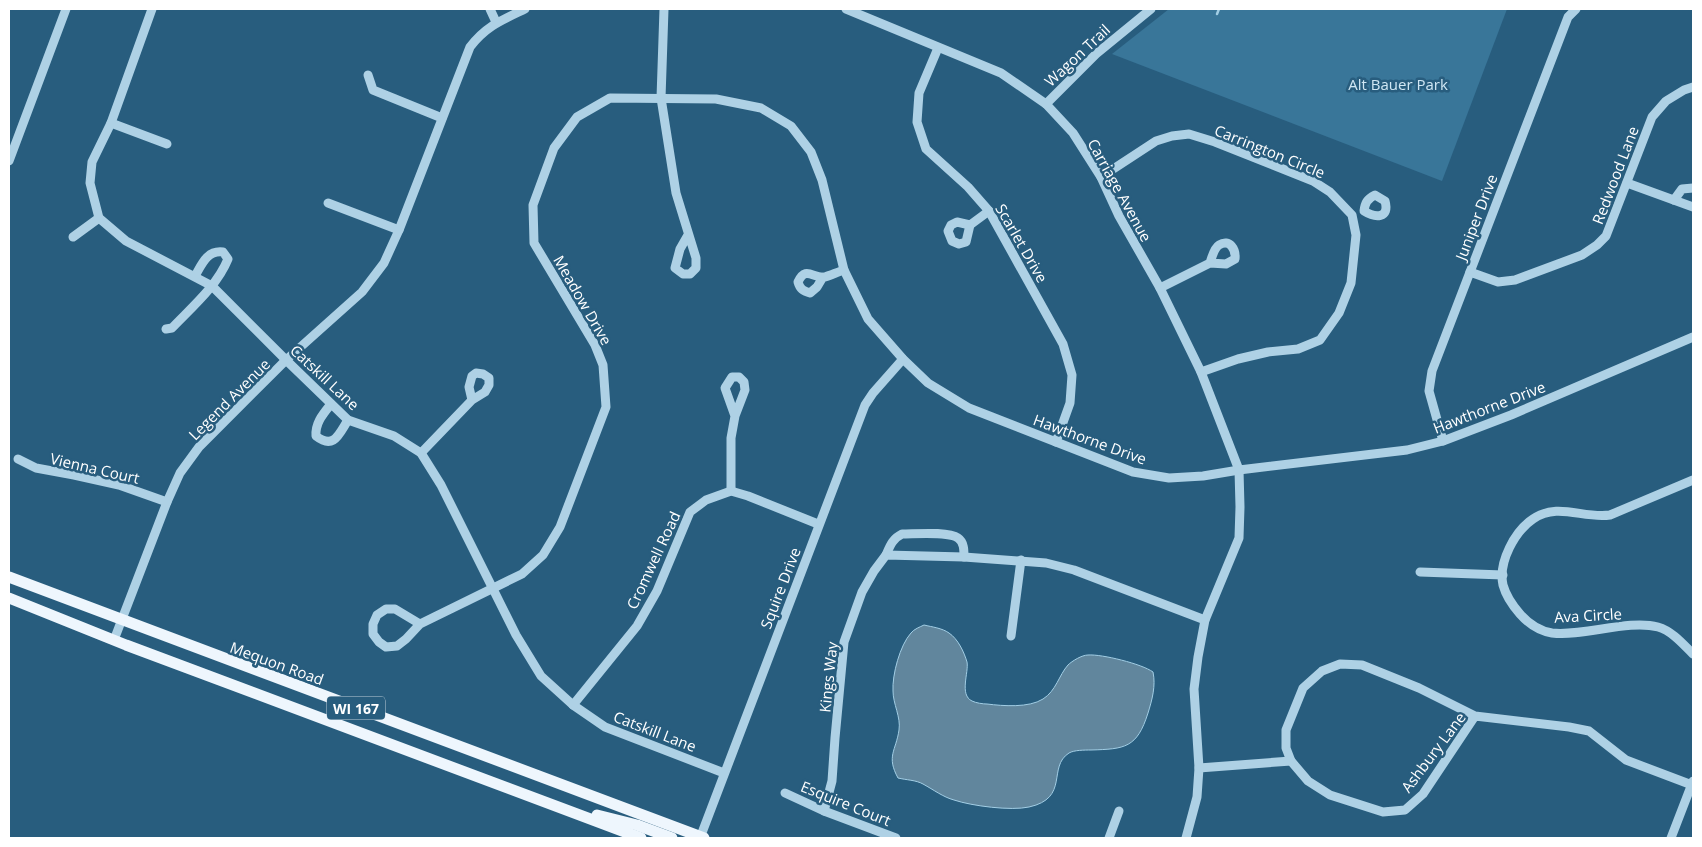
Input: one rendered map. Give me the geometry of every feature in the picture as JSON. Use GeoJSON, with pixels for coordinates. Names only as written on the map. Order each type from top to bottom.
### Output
{"type":"FeatureCollection","features":[{"type":"Feature","properties":{"kind":"main road","name":"Mequon Road"},"geometry":{"type":"LineString","coordinates":[[9,577],[700,838]]}},
{"type":"Feature","properties":{"kind":"main road","name":"WI 167"},"geometry":{"type":"LineString","coordinates":[[9,598],[114,640],[641,838]]}},
{"type":"Feature","properties":{"kind":"main road"},"geometry":{"type":"LineString","coordinates":[[568,810],[637,825],[672,838]]}},
{"type":"Feature","properties":{"kind":"street"},"geometry":{"type":"LineString","coordinates":[[9,161],[66,9]]}},
{"type":"Feature","properties":{"kind":"street"},"geometry":{"type":"LineString","coordinates":[[73,238],[99,218],[90,183],[92,162],[111,123],[152,9]]}},
{"type":"Feature","properties":{"kind":"street"},"geometry":{"type":"LineString","coordinates":[[490,9],[496,22]]}},
{"type":"Feature","properties":{"kind":"street","name":"Legend Avenue"},"geometry":{"type":"LineString","coordinates":[[114,640],[167,502],[180,474],[199,447],[286,360],[362,292],[384,264],[470,46],[480,34],[496,22],[525,9]]}},
{"type":"Feature","properties":{"kind":"street"},"geometry":{"type":"LineString","coordinates":[[664,9],[661,98],[676,193],[688,234]]}},
{"type":"Feature","properties":{"kind":"street","name":"Carriage Avenue"},"geometry":{"type":"LineString","coordinates":[[846,9],[1000,73],[1046,104],[1073,133],[1101,177],[1119,216],[1160,288],[1201,372],[1239,470],[1240,508],[1239,538],[1205,620],[1198,657],[1194,689],[1200,768],[1198,797],[1186,838]]}},
{"type":"Feature","properties":{"kind":"street","name":"Wagon Trail"},"geometry":{"type":"LineString","coordinates":[[1046,104],[1096,54],[1151,9]]}},
{"type":"Feature","properties":{"kind":"street","name":"Juniper Drive"},"geometry":{"type":"LineString","coordinates":[[1443,441],[1429,391],[1432,371],[1568,17],[1576,9]]}},
{"type":"Feature","properties":{"kind":"street","name":"Scarlet Drive"},"geometry":{"type":"LineString","coordinates":[[938,48],[919,93],[917,122],[926,149],[968,187],[989,211],[1063,344],[1072,375],[1070,403],[1056,442]]}},
{"type":"Feature","properties":{"kind":"street"},"geometry":{"type":"LineString","coordinates":[[368,76],[373,90],[442,118]]}},
{"type":"Feature","properties":{"kind":"street","name":"Redwood Lane"},"geometry":{"type":"LineString","coordinates":[[1470,272],[1498,282],[1515,280],[1582,254],[1597,245],[1606,236],[1652,117],[1666,101],[1693,87]]}},
{"type":"Feature","properties":{"kind":"street","name":"Meadow Drive"},"geometry":{"type":"LineString","coordinates":[[420,624],[522,574],[543,555],[560,527],[606,407],[603,365],[595,345],[534,243],[533,205],[554,148],[577,117],[610,98],[661,98]]}},
{"type":"Feature","properties":{"kind":"street","name":"Hawthorne Drive"},"geometry":{"type":"LineString","coordinates":[[661,98],[716,99],[761,108],[791,126],[811,152],[822,180],[844,270],[868,319],[902,359],[928,383],[969,408],[1133,472],[1169,478],[1203,476],[1407,450],[1443,441],[1511,416],[1693,337]]}},
{"type":"Feature","properties":{"kind":"street"},"geometry":{"type":"LineString","coordinates":[[111,123],[167,144]]}},
{"type":"Feature","properties":{"kind":"street","name":"Carrington Circle"},"geometry":{"type":"LineString","coordinates":[[1101,177],[1156,141],[1172,136],[1189,134],[1215,142],[1314,182],[1330,192],[1352,214]]}},
{"type":"Feature","properties":{"kind":"street"},"geometry":{"type":"LineString","coordinates":[[1626,183],[1693,206]]}},
{"type":"Feature","properties":{"kind":"street"},"geometry":{"type":"LineString","coordinates":[[1674,200],[1682,189],[1693,188]]}},
{"type":"Feature","properties":{"kind":"street"},"geometry":{"type":"LineString","coordinates":[[328,203],[399,230]]}},
{"type":"Feature","properties":{"kind":"street"},"geometry":{"type":"LineString","coordinates":[[970,225],[989,211]]}},
{"type":"Feature","properties":{"kind":"street"},"geometry":{"type":"LineString","coordinates":[[1201,372],[1238,359],[1268,352],[1298,350],[1320,340],[1339,313],[1351,283],[1356,234],[1352,214],[1364,211]]}},
{"type":"Feature","properties":{"kind":"street","name":"Catskill Lane"},"geometry":{"type":"LineString","coordinates":[[99,218],[126,241],[212,286],[348,420],[394,436],[420,453],[441,485],[516,635],[541,676],[573,705],[605,727],[724,773]]}},
{"type":"Feature","properties":{"kind":"street"},"geometry":{"type":"LineString","coordinates":[[166,329],[172,328],[212,286],[228,258],[223,252],[216,251],[209,254],[195,276]]}},
{"type":"Feature","properties":{"kind":"street"},"geometry":{"type":"LineString","coordinates":[[1160,288],[1210,263]]}},
{"type":"Feature","properties":{"kind":"street"},"geometry":{"type":"LineString","coordinates":[[823,277],[844,270]]}},
{"type":"Feature","properties":{"kind":"street","name":"Squire Drive"},"geometry":{"type":"LineString","coordinates":[[700,838],[818,524],[865,405],[902,359]]}},
{"type":"Feature","properties":{"kind":"street"},"geometry":{"type":"LineString","coordinates":[[420,453],[472,400]]}},
{"type":"Feature","properties":{"kind":"street"},"geometry":{"type":"LineString","coordinates":[[331,404],[315,428],[316,436],[322,441],[329,442],[336,438],[348,420]]}},
{"type":"Feature","properties":{"kind":"street"},"geometry":{"type":"LineString","coordinates":[[735,416],[731,438],[731,491],[818,524]]}},
{"type":"Feature","properties":{"kind":"street","name":"Vienna Court"},"geometry":{"type":"LineString","coordinates":[[18,459],[36,468],[74,474],[119,485],[167,502]]}},
{"type":"Feature","properties":{"kind":"street","name":"Ava Circle"},"geometry":{"type":"LineString","coordinates":[[1693,480],[1610,516],[1597,517],[1566,510],[1550,511],[1533,519],[1520,530],[1510,546],[1504,563],[1503,575],[1503,584],[1512,604],[1525,620],[1540,629],[1551,633],[1565,633],[1635,626],[1656,627],[1669,632],[1693,654]]}},
{"type":"Feature","properties":{"kind":"street","name":"Cromwell Road"},"geometry":{"type":"LineString","coordinates":[[573,705],[637,626],[657,591],[690,512],[706,500],[731,491]]}},
{"type":"Feature","properties":{"kind":"street","name":"Kings Way"},"geometry":{"type":"LineString","coordinates":[[824,811],[832,781],[844,642],[862,592],[886,555],[892,541],[895,537],[902,534],[951,535],[959,538],[962,542],[964,557]]}},
{"type":"Feature","properties":{"kind":"street"},"geometry":{"type":"LineString","coordinates":[[886,555],[964,557],[1046,563],[1074,570],[1205,620]]}},
{"type":"Feature","properties":{"kind":"street"},"geometry":{"type":"LineString","coordinates":[[1011,636],[1021,560]]}},
{"type":"Feature","properties":{"kind":"street"},"geometry":{"type":"LineString","coordinates":[[1420,572],[1503,575]]}},
{"type":"Feature","properties":{"kind":"street"},"geometry":{"type":"LineString","coordinates":[[386,609],[395,609],[420,624],[397,646],[386,646],[379,642],[373,634],[373,624],[377,615],[386,609]]}},
{"type":"Feature","properties":{"kind":"street"},"geometry":{"type":"LineString","coordinates":[[1200,768],[1291,761],[1286,748],[1286,730],[1303,688],[1322,671],[1340,664],[1362,665],[1419,688],[1475,716]]}},
{"type":"Feature","properties":{"kind":"street","name":"Ashbury Lane"},"geometry":{"type":"LineString","coordinates":[[1291,761],[1308,781],[1330,795],[1384,812],[1405,810],[1423,794],[1475,716],[1589,731],[1626,760],[1692,783]]}},
{"type":"Feature","properties":{"kind":"street"},"geometry":{"type":"LineString","coordinates":[[1671,838],[1692,783]]}},
{"type":"Feature","properties":{"kind":"street","name":"Esquire Court"},"geometry":{"type":"LineString","coordinates":[[786,792],[824,811],[896,838]]}},
{"type":"Feature","properties":{"kind":"street"},"geometry":{"type":"LineString","coordinates":[[1109,838],[1120,811]]}},
{"type":"Feature","properties":{"kind":"green space","name":"Alt Bauer Park"},"geometry":{"type":"Polygon","coordinates":[[[1169,9],[1507,9],[1442,181],[1112,54],[1169,9]]]}},
{"type":"Feature","properties":{"kind":"shaded area"},"geometry":{"type":"Polygon","coordinates":[[[924,625],[946,631],[958,642],[967,662],[966,694],[972,701],[979,703],[1016,706],[1037,702],[1051,692],[1068,665],[1077,658],[1086,655],[1112,658],[1148,669],[1153,672],[1154,688],[1144,725],[1134,740],[1121,747],[1103,750],[1080,750],[1069,753],[1059,766],[1054,790],[1049,797],[1042,803],[1029,807],[1002,808],[962,802],[946,797],[920,783],[898,778],[892,759],[899,725],[893,696],[894,677],[900,652],[907,638],[914,630],[924,625]]]}},
{"type":"Feature","properties":{"kind":"waterway"},"geometry":{"type":"LineString","coordinates":[[1217,14],[1219,9]]}}]}
